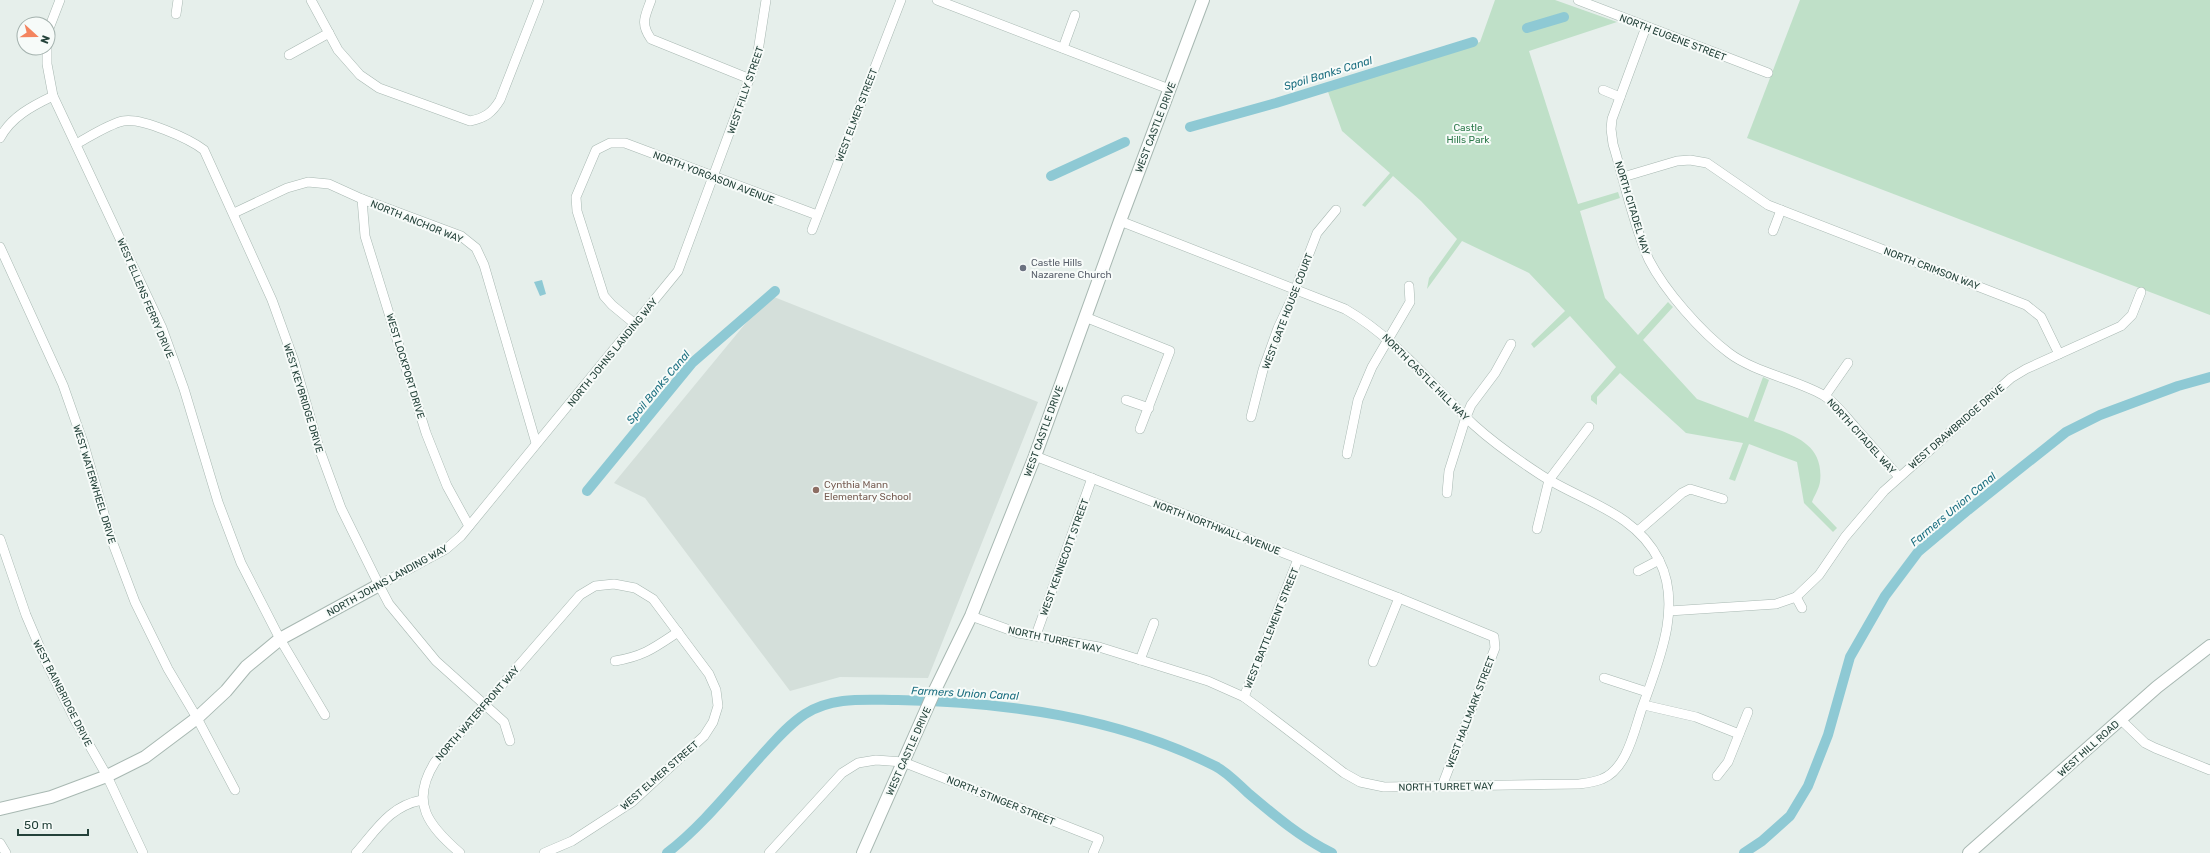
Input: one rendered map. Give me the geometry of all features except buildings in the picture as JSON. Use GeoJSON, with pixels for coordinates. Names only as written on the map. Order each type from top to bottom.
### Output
{"type":"FeatureCollection","features":[{"type":"Feature","properties":{"kind":"street"},"geometry":{"type":"LineString","coordinates":[[54,16],[60,0]]}},
{"type":"Feature","properties":{"kind":"street"},"geometry":{"type":"LineString","coordinates":[[176,14],[178,0]]}},
{"type":"Feature","properties":{"kind":"street"},"geometry":{"type":"LineString","coordinates":[[311,0],[338,50],[360,75],[380,88],[470,121],[482,119],[492,112],[500,100],[539,0]]}},
{"type":"Feature","properties":{"kind":"street"},"geometry":{"type":"LineString","coordinates":[[651,0],[644,20],[644,29],[651,39],[750,79]]}},
{"type":"Feature","properties":{"kind":"street","name":"WEST FILLY STREET"},"geometry":{"type":"LineString","coordinates":[[714,177],[750,79],[762,35],[766,0]]}},
{"type":"Feature","properties":{"kind":"street","name":"WEST ELMER STREET"},"geometry":{"type":"LineString","coordinates":[[812,230],[900,0]]}},
{"type":"Feature","properties":{"kind":"street"},"geometry":{"type":"LineString","coordinates":[[937,0],[961,4],[1063,48],[1169,89]]}},
{"type":"Feature","properties":{"kind":"street","name":"WEST CASTLE DRIVE"},"geometry":{"type":"LineString","coordinates":[[863,853],[935,690],[971,616],[1035,456],[1120,221],[1203,0]]}},
{"type":"Feature","properties":{"kind":"street","name":"NORTH EUGENE STREET"},"geometry":{"type":"LineString","coordinates":[[1578,0],[1768,73]]}},
{"type":"Feature","properties":{"kind":"street"},"geometry":{"type":"LineString","coordinates":[[1063,48],[1075,15]]}},
{"type":"Feature","properties":{"kind":"street","name":"NORTH CITADEL WAY"},"geometry":{"type":"LineString","coordinates":[[1646,26],[1620,96],[1611,129],[1623,176],[1649,258],[1665,286],[1703,330],[1730,354],[1743,362],[1805,385],[1825,396],[1840,409],[1899,476]]}},
{"type":"Feature","properties":{"kind":"street"},"geometry":{"type":"LineString","coordinates":[[289,55],[329,33]]}},
{"type":"Feature","properties":{"kind":"street","name":"WEST ELLENS FERRY DRIVE"},"geometry":{"type":"LineString","coordinates":[[47,56],[53,96],[162,328],[184,389],[218,502],[241,563],[280,639],[325,715]]}},
{"type":"Feature","properties":{"kind":"street"},"geometry":{"type":"LineString","coordinates":[[1603,90],[1620,96]]}},
{"type":"Feature","properties":{"kind":"street"},"geometry":{"type":"LineString","coordinates":[[0,138],[6,126],[34,105],[53,96]]}},
{"type":"Feature","properties":{"kind":"street","name":"WEST KEYBRIDGE DRIVE"},"geometry":{"type":"LineString","coordinates":[[76,144],[123,121],[144,123],[195,142],[204,150],[209,158],[272,300],[294,361],[319,448],[341,508],[379,585],[389,604],[436,661],[504,722],[510,741]]}},
{"type":"Feature","properties":{"kind":"street","name":"NORTH YORGASON AVENUE"},"geometry":{"type":"LineString","coordinates":[[634,324],[604,296],[577,210],[576,197],[596,150],[610,143],[625,143],[817,215]]}},
{"type":"Feature","properties":{"kind":"street","name":"NORTH CRIMSON WAY"},"geometry":{"type":"LineString","coordinates":[[1623,176],[1677,161],[1690,160],[1702,162],[1719,170],[1768,205],[2026,305],[2041,317],[2059,354]]}},
{"type":"Feature","properties":{"kind":"street","name":"NORTH JOHNS LANDING WAY"},"geometry":{"type":"LineString","coordinates":[[0,809],[51,798],[107,776],[145,757],[197,718],[226,691],[246,667],[280,639],[446,549],[469,526],[678,271],[714,177]]}},
{"type":"Feature","properties":{"kind":"street","name":"NORTH ANCHOR WAY"},"geometry":{"type":"LineString","coordinates":[[234,214],[287,188],[308,182],[329,184],[362,200],[461,236],[476,248],[484,265],[536,444]]}},
{"type":"Feature","properties":{"kind":"street","name":"WEST LOCKPORT DRIVE"},"geometry":{"type":"LineString","coordinates":[[362,200],[365,236],[426,432],[447,486],[469,526]]}},
{"type":"Feature","properties":{"kind":"street","name":"WEST GATE HOUSE COURT"},"geometry":{"type":"LineString","coordinates":[[1251,417],[1263,370],[1278,328],[1296,290],[1317,233],[1336,210]]}},
{"type":"Feature","properties":{"kind":"street"},"geometry":{"type":"LineString","coordinates":[[1773,231],[1781,210]]}},
{"type":"Feature","properties":{"kind":"street","name":"NORTH CASTLE HILL WAY"},"geometry":{"type":"LineString","coordinates":[[1120,221],[1345,310],[1367,322],[1389,339],[1466,417],[1501,448],[1549,480],[1613,512],[1638,531],[1648,542],[1659,560],[1667,585],[1669,611]]}},
{"type":"Feature","properties":{"kind":"street","name":"WEST WATERWHEEL DRIVE"},"geometry":{"type":"LineString","coordinates":[[0,247],[63,385],[84,446],[112,541],[135,602],[168,669],[197,718],[235,790]]}},
{"type":"Feature","properties":{"kind":"street"},"geometry":{"type":"LineString","coordinates":[[1347,454],[1358,400],[1372,367],[1410,302],[1409,286]]}},
{"type":"Feature","properties":{"kind":"street","name":"WEST DRAWBRIDGE DRIVE"},"geometry":{"type":"LineString","coordinates":[[1669,611],[1776,604],[1796,597],[1818,576],[1845,537],[1899,476],[2011,378],[2026,369],[2121,326],[2132,315],[2141,292]]}},
{"type":"Feature","properties":{"kind":"street"},"geometry":{"type":"LineString","coordinates":[[1085,317],[1170,351],[1140,429]]}},
{"type":"Feature","properties":{"kind":"street"},"geometry":{"type":"LineString","coordinates":[[1447,493],[1449,471],[1466,417],[1471,406],[1495,373],[1511,344]]}},
{"type":"Feature","properties":{"kind":"street","name":"NORTH CITADEL WAY"},"geometry":{"type":"LineString","coordinates":[[1825,396],[1848,363]]}},
{"type":"Feature","properties":{"kind":"street"},"geometry":{"type":"LineString","coordinates":[[1126,400],[1149,408]]}},
{"type":"Feature","properties":{"kind":"street"},"geometry":{"type":"LineString","coordinates":[[1537,530],[1541,508],[1549,480],[1589,427]]}},
{"type":"Feature","properties":{"kind":"street","name":"NORTH NORTHWALL AVENUE"},"geometry":{"type":"LineString","coordinates":[[1035,456],[1399,598],[1494,637]]}},
{"type":"Feature","properties":{"kind":"street","name":"WEST KENNECOTT STREET"},"geometry":{"type":"LineString","coordinates":[[1036,635],[1092,478]]}},
{"type":"Feature","properties":{"kind":"street"},"geometry":{"type":"LineString","coordinates":[[1638,531],[1682,493],[1690,489],[1723,499]]}},
{"type":"Feature","properties":{"kind":"street","name":"WEST BAINBRIDGE DRIVE"},"geometry":{"type":"LineString","coordinates":[[0,539],[26,614],[46,662],[75,720],[107,776],[143,853]]}},
{"type":"Feature","properties":{"kind":"street","name":"WEST BATTLEMENT STREET"},"geometry":{"type":"LineString","coordinates":[[1244,697],[1298,559]]}},
{"type":"Feature","properties":{"kind":"street"},"geometry":{"type":"LineString","coordinates":[[1638,571],[1659,560]]}},
{"type":"Feature","properties":{"kind":"street","name":"NORTH WATERFRONT WAY"},"geometry":{"type":"LineString","coordinates":[[422,800],[427,774],[435,762],[580,595],[595,586],[614,584],[635,588],[653,598],[710,674],[716,690],[718,706]]}},
{"type":"Feature","properties":{"kind":"street"},"geometry":{"type":"LineString","coordinates":[[1796,597],[1802,608]]}},
{"type":"Feature","properties":{"kind":"street"},"geometry":{"type":"LineString","coordinates":[[1373,662],[1399,598]]}},
{"type":"Feature","properties":{"kind":"street","name":"NORTH TURRET WAY"},"geometry":{"type":"LineString","coordinates":[[971,616],[1004,629],[1099,647],[1208,681],[1244,697],[1344,773],[1360,782],[1384,787],[1579,784],[1604,779],[1618,768],[1628,748],[1644,705],[1664,640],[1669,611]]}},
{"type":"Feature","properties":{"kind":"street"},"geometry":{"type":"LineString","coordinates":[[1140,660],[1154,624]]}},
{"type":"Feature","properties":{"kind":"street"},"geometry":{"type":"LineString","coordinates":[[615,661],[636,658],[648,653],[678,632]]}},
{"type":"Feature","properties":{"kind":"street","name":"WEST HALLMARK STREET"},"geometry":{"type":"LineString","coordinates":[[1442,786],[1495,648],[1494,637]]}},
{"type":"Feature","properties":{"kind":"street","name":"WEST HILL ROAD"},"geometry":{"type":"LineString","coordinates":[[1969,853],[2120,720],[2210,646]]}},
{"type":"Feature","properties":{"kind":"street"},"geometry":{"type":"LineString","coordinates":[[1604,678],[1647,692]]}},
{"type":"Feature","properties":{"kind":"street"},"geometry":{"type":"LineString","coordinates":[[1644,705],[1696,717],[1739,734]]}},
{"type":"Feature","properties":{"kind":"street","name":"WEST ELMER STREET"},"geometry":{"type":"LineString","coordinates":[[544,853],[572,841],[632,802],[704,736],[713,722],[718,706]]}},
{"type":"Feature","properties":{"kind":"street"},"geometry":{"type":"LineString","coordinates":[[1717,776],[1728,762],[1748,712]]}},
{"type":"Feature","properties":{"kind":"street"},"geometry":{"type":"LineString","coordinates":[[2120,720],[2145,743],[2210,770]]}},
{"type":"Feature","properties":{"kind":"street","name":"NORTH STINGER STREET"},"geometry":{"type":"LineString","coordinates":[[769,853],[842,773],[858,763],[876,760],[903,762],[1098,839],[1092,853]]}},
{"type":"Feature","properties":{"kind":"street"},"geometry":{"type":"LineString","coordinates":[[356,853],[394,810],[408,802],[422,800],[430,822],[440,835],[460,853]]}},
{"type":"Feature","properties":{"kind":"street"},"geometry":{"type":"LineString","coordinates":[[0,843],[6,853]]}},
{"type":"Feature","properties":{"kind":"shaded area","name":"Cynthia Mann Elementary School"},"geometry":{"type":"Polygon","coordinates":[[[769,295],[1038,402],[928,678],[840,677],[790,691],[645,498],[614,483],[769,295]]]}},
{"type":"Feature","properties":{"kind":"green space","name":"Castle Hills Park"},"geometry":{"type":"Polygon","coordinates":[[[1495,0],[1555,0],[1617,22],[1529,51],[1578,204],[1618,192],[1620,198],[1580,211],[1605,298],[1638,335],[1668,302],[1673,307],[1643,340],[1697,399],[1748,418],[1763,377],[1769,380],[1754,421],[1790,434],[1809,447],[1816,456],[1820,468],[1820,482],[1812,502],[1837,528],[1833,532],[1804,503],[1797,462],[1749,444],[1735,481],[1729,479],[1743,443],[1686,433],[1620,373],[1597,397],[1597,405],[1591,400],[1591,396],[1616,367],[1570,316],[1534,348],[1531,344],[1565,311],[1529,273],[1462,241],[1427,289],[1429,278],[1457,239],[1421,201],[1393,176],[1365,207],[1362,205],[1390,173],[1342,131],[1327,89],[1480,42],[1495,0]]]}},
{"type":"Feature","properties":{"kind":"green space"},"geometry":{"type":"Polygon","coordinates":[[[1800,0],[2210,0],[2210,315],[1747,138],[1800,0]]]}},
{"type":"Feature","properties":{"kind":"water"},"geometry":{"type":"Polygon","coordinates":[[[542,280],[546,294],[540,296],[534,282],[542,280]]]}},
{"type":"Feature","properties":{"kind":"waterway"},"geometry":{"type":"LineString","coordinates":[[1527,28],[1564,17]]}},
{"type":"Feature","properties":{"kind":"waterway","name":"Spoil Banks Canal"},"geometry":{"type":"LineString","coordinates":[[1190,127],[1276,103],[1473,42]]}},
{"type":"Feature","properties":{"kind":"waterway"},"geometry":{"type":"LineString","coordinates":[[1051,176],[1125,142]]}},
{"type":"Feature","properties":{"kind":"waterway","name":"Spoil Banks Canal"},"geometry":{"type":"LineString","coordinates":[[587,491],[692,363],[775,291]]}},
{"type":"Feature","properties":{"kind":"waterway","name":"Farmers Union Canal"},"geometry":{"type":"LineString","coordinates":[[1744,853],[1762,841],[1790,816],[1808,786],[1828,735],[1850,657],[1885,596],[1918,552],[2066,432],[2100,415],[2178,386],[2210,377]]}},
{"type":"Feature","properties":{"kind":"waterway","name":"Farmers Union Canal"},"geometry":{"type":"LineString","coordinates":[[667,853],[716,807],[787,728],[799,718],[816,708],[827,704],[850,700],[939,701],[979,704],[1060,715],[1139,735],[1178,749],[1215,766],[1228,775],[1288,826],[1332,853]]}},
{"type":"Feature","properties":{"kind":"place","name":"Castle Hills Nazarene Church"},"geometry":{"type":"Point","coordinates":[1023,268]}},
{"type":"Feature","properties":{"kind":"place","name":"Cynthia Mann Elementary School"},"geometry":{"type":"Point","coordinates":[816,490]}}]}
